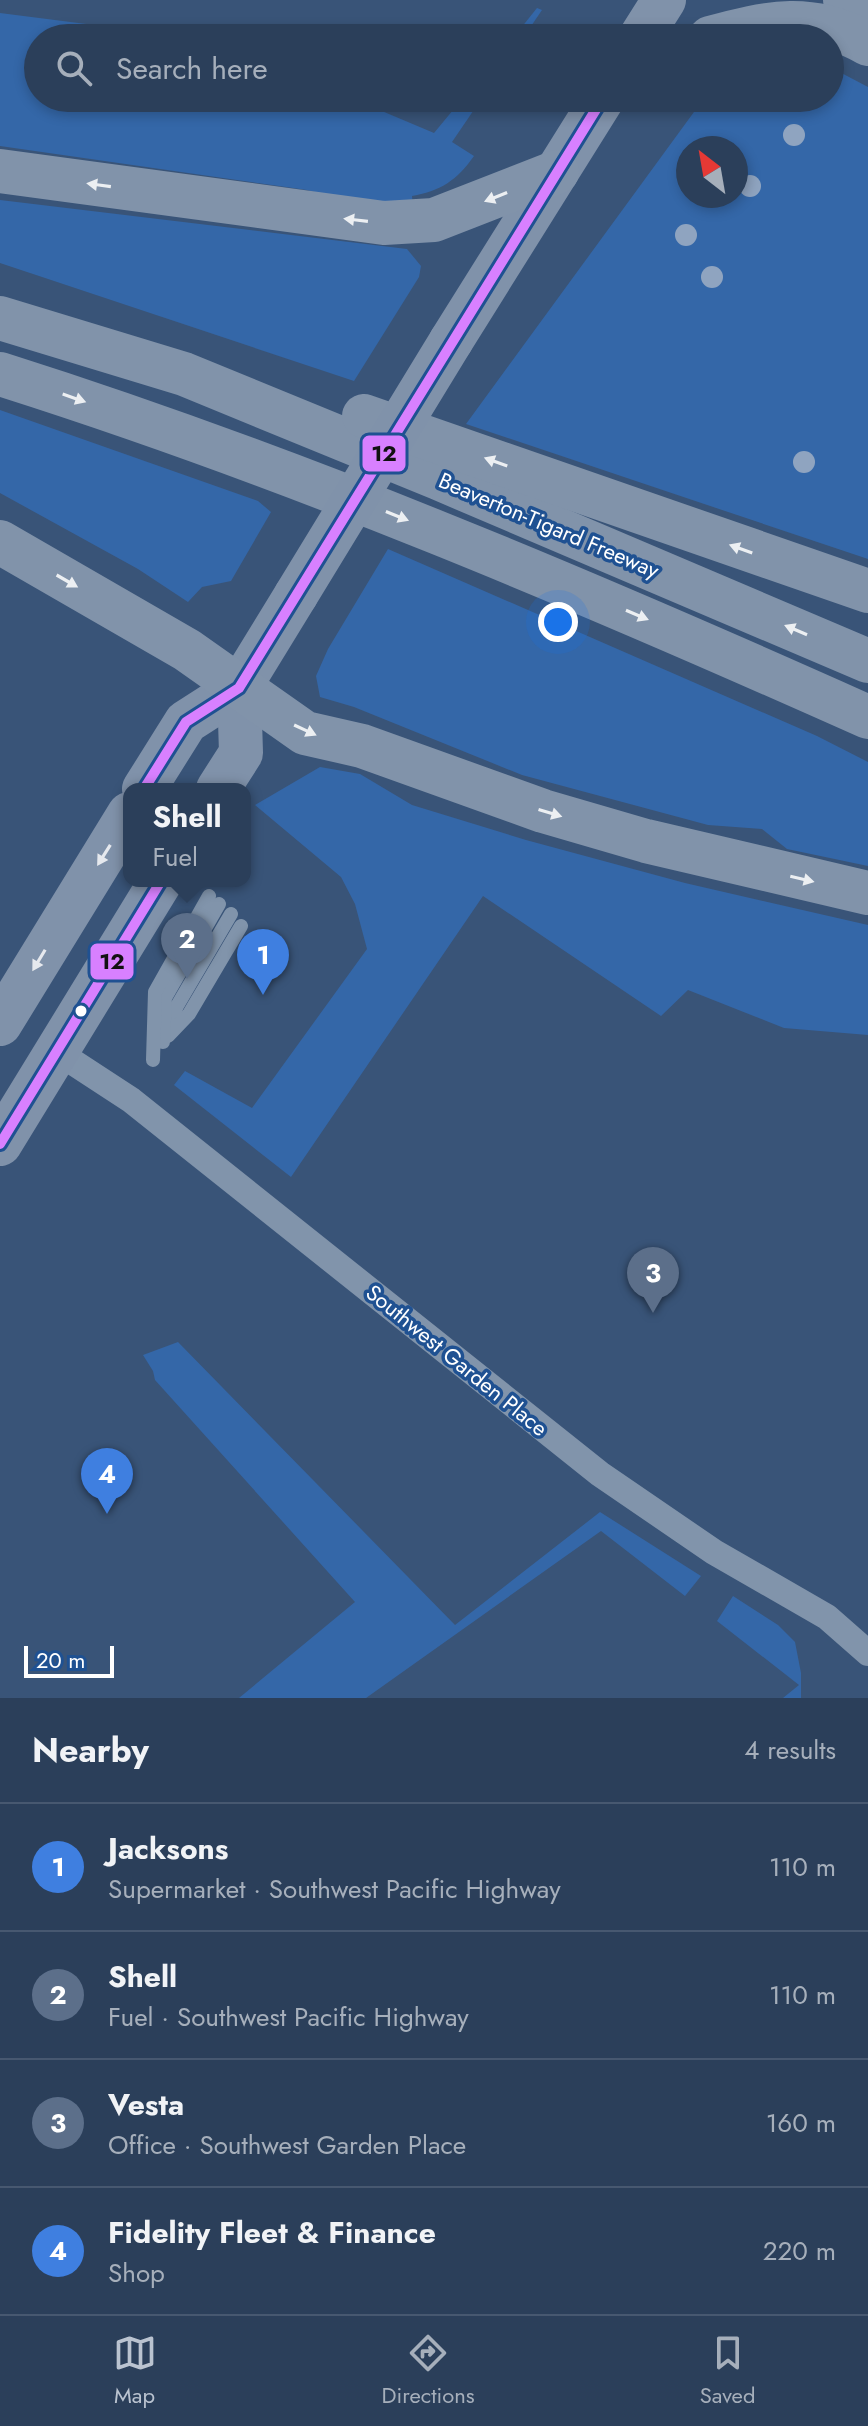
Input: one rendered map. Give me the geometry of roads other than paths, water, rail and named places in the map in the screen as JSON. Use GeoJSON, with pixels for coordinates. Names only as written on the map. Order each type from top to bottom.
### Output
{"type":"FeatureCollection","features":[{"type":"Feature","properties":{"kind":"highway"},"geometry":{"type":"LineString","coordinates":[[649,24],[664,0]]}},
{"type":"Feature","properties":{"kind":"highway"},"geometry":{"type":"LineString","coordinates":[[845,0],[868,12]]}},
{"type":"Feature","properties":{"kind":"highway"},"geometry":{"type":"LineString","coordinates":[[768,24],[780,21],[815,24]]}},
{"type":"Feature","properties":{"kind":"highway"},"geometry":{"type":"LineString","coordinates":[[844,34],[868,44]]}},
{"type":"Feature","properties":{"kind":"highway"},"geometry":{"type":"LineString","coordinates":[[148,783],[186,722],[239,688],[594,112]]}},
{"type":"Feature","properties":{"kind":"highway"},"geometry":{"type":"LineString","coordinates":[[0,171],[384,223],[434,220],[452,215],[557,172]]}},
{"type":"Feature","properties":{"kind":"highway","name":"Beaverton-Tigard Freeway"},"geometry":{"type":"LineString","coordinates":[[0,318],[184,374],[868,661]]}},
{"type":"Feature","properties":{"kind":"highway"},"geometry":{"type":"LineString","coordinates":[[0,374],[272,467],[496,555],[868,717]]}},
{"type":"Feature","properties":{"kind":"highway"},"geometry":{"type":"LineString","coordinates":[[184,374],[289,390],[868,591]]}},
{"type":"Feature","properties":{"kind":"highway"},"geometry":{"type":"LineString","coordinates":[[0,542],[187,650],[305,733],[362,746],[543,811],[646,841],[868,893]]}},
{"type":"Feature","properties":{"kind":"highway"},"geometry":{"type":"LineString","coordinates":[[222,783],[241,753],[239,688]]}},
{"type":"Feature","properties":{"kind":"highway"},"geometry":{"type":"LineString","coordinates":[[0,1024],[123,824]]}},
{"type":"Feature","properties":{"kind":"highway"},"geometry":{"type":"LineString","coordinates":[[0,1144],[157,887]]}},
{"type":"Feature","properties":{"kind":"street","name":"Southwest Garden Place"},"geometry":{"type":"LineString","coordinates":[[56,1051],[131,1100],[600,1474],[714,1552],[827,1617],[868,1653]]}},
{"type":"Feature","properties":{"kind":"lane"},"geometry":{"type":"LineString","coordinates":[[225,910],[189,1014],[163,1042],[165,998],[225,910]]}},
{"type":"Feature","properties":{"kind":"lane"},"geometry":{"type":"LineString","coordinates":[[153,1060],[155,992],[225,910]]}},
{"type":"Feature","properties":{"kind":"place","name":"Shell"},"geometry":{"type":"Point","coordinates":[187,979]}},
{"type":"Feature","properties":{"kind":"place","name":"Jacksons"},"geometry":{"type":"Point","coordinates":[263,995]}},
{"type":"Feature","properties":{"kind":"place","name":"Vesta"},"geometry":{"type":"Point","coordinates":[653,1313]}},
{"type":"Feature","properties":{"kind":"place","name":"Fidelity Fleet & Finance"},"geometry":{"type":"Point","coordinates":[107,1514]}}]}
